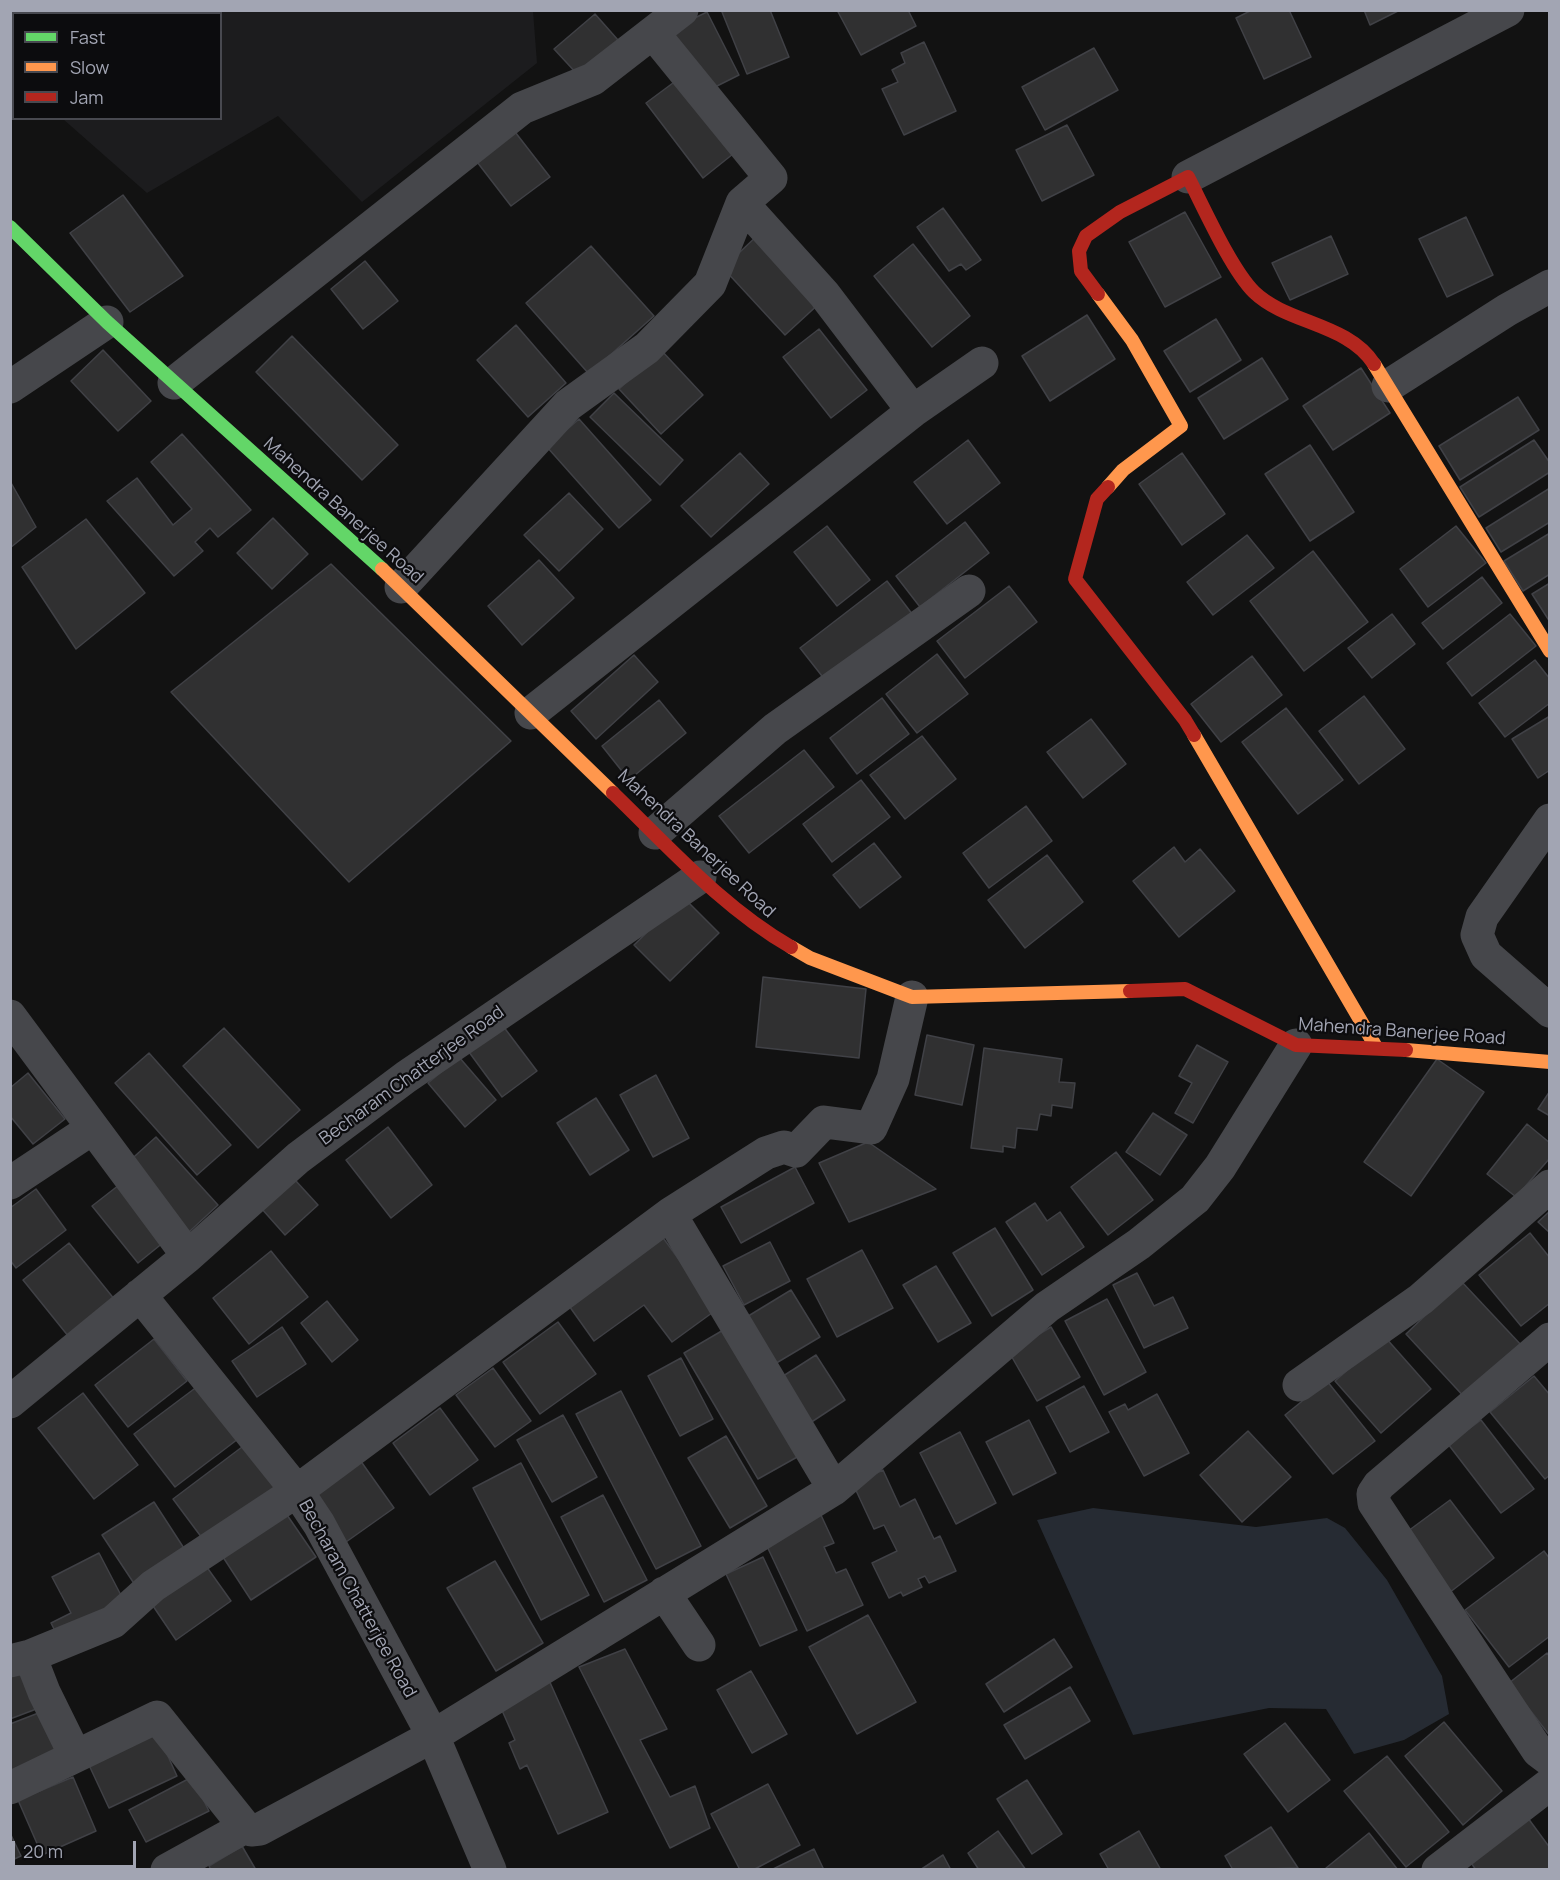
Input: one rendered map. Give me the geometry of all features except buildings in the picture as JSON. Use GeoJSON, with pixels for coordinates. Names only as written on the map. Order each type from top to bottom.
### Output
{"type":"FeatureCollection","features":[{"type":"Feature","properties":{"kind":"street"},"geometry":{"type":"LineString","coordinates":[[174,383],[522,108],[580,86],[682,10]]}},
{"type":"Feature","properties":{"kind":"street"},"geometry":{"type":"LineString","coordinates":[[1376,1047],[1185,720],[1075,579],[1097,499],[1123,470],[1181,426],[1132,340],[1081,271],[1079,251],[1086,236],[1112,218],[1508,10]]}},
{"type":"Feature","properties":{"kind":"street"},"geometry":{"type":"LineString","coordinates":[[401,587],[568,405],[647,348],[710,284],[742,203],[771,178],[653,33]]}},
{"type":"Feature","properties":{"kind":"street"},"geometry":{"type":"LineString","coordinates":[[1188,177],[1241,276],[1254,292],[1274,307],[1340,335],[1369,356],[1550,651]]}},
{"type":"Feature","properties":{"kind":"street"},"geometry":{"type":"LineString","coordinates":[[742,203],[824,294],[913,411]]}},
{"type":"Feature","properties":{"kind":"street","name":"Mahendra Banerjee Road"},"geometry":{"type":"LineString","coordinates":[[10,227],[174,383],[401,587],[700,877],[758,928],[810,958],[912,997],[1185,989],[1296,1045],[1376,1047],[1550,1062]]}},
{"type":"Feature","properties":{"kind":"street"},"geometry":{"type":"LineString","coordinates":[[1388,386],[1507,310],[1550,286]]}},
{"type":"Feature","properties":{"kind":"street"},"geometry":{"type":"LineString","coordinates":[[10,387],[108,322]]}},
{"type":"Feature","properties":{"kind":"street"},"geometry":{"type":"LineString","coordinates":[[531,713],[913,411],[982,363]]}},
{"type":"Feature","properties":{"kind":"street"},"geometry":{"type":"LineString","coordinates":[[655,833],[775,729],[969,591]]}},
{"type":"Feature","properties":{"kind":"street"},"geometry":{"type":"LineString","coordinates":[[1550,820],[1482,917],[1478,935],[1486,955],[1550,1011]]}},
{"type":"Feature","properties":{"kind":"street","name":"Becharam Chatterjee Road"},"geometry":{"type":"LineString","coordinates":[[490,1869],[433,1736],[330,1544],[297,1491],[133,1301],[188,1256],[273,1178],[388,1091],[700,877]]}},
{"type":"Feature","properties":{"kind":"street"},"geometry":{"type":"LineString","coordinates":[[75,1755],[44,1692],[20,1659],[113,1622],[153,1586],[297,1491],[670,1214],[766,1153],[784,1147],[796,1151],[824,1122],[871,1128],[893,1079],[912,997]]}},
{"type":"Feature","properties":{"kind":"street"},"geometry":{"type":"LineString","coordinates":[[10,1016],[188,1256]]}},
{"type":"Feature","properties":{"kind":"street"},"geometry":{"type":"LineString","coordinates":[[167,1869],[245,1827],[260,1829],[433,1736],[834,1489],[1047,1307],[1139,1244],[1195,1199],[1220,1167],[1296,1045]]}},
{"type":"Feature","properties":{"kind":"street"},"geometry":{"type":"LineString","coordinates":[[10,1183],[93,1128]]}},
{"type":"Feature","properties":{"kind":"street"},"geometry":{"type":"LineString","coordinates":[[1299,1384],[1421,1299],[1550,1186]]}},
{"type":"Feature","properties":{"kind":"street"},"geometry":{"type":"LineString","coordinates":[[670,1214],[834,1489]]}},
{"type":"Feature","properties":{"kind":"street"},"geometry":{"type":"LineString","coordinates":[[10,1402],[133,1301]]}},
{"type":"Feature","properties":{"kind":"street"},"geometry":{"type":"LineString","coordinates":[[1550,1339],[1379,1485],[1373,1494],[1374,1503],[1538,1751],[1550,1760]]}},
{"type":"Feature","properties":{"kind":"street"},"geometry":{"type":"LineString","coordinates":[[664,1593],[699,1645]]}},
{"type":"Feature","properties":{"kind":"street"},"geometry":{"type":"LineString","coordinates":[[10,1788],[75,1755],[157,1718],[245,1827]]}},
{"type":"Feature","properties":{"kind":"street"},"geometry":{"type":"LineString","coordinates":[[1438,1869],[1550,1784]]}},
{"type":"Feature","properties":{"kind":"shaded area"},"geometry":{"type":"Polygon","coordinates":[[[10,11],[533,11],[537,63],[362,202],[278,116],[147,193],[64,120],[222,120],[222,12],[12,12],[12,76],[10,74],[10,11]]]}},
{"type":"Feature","properties":{"kind":"shaded area"},"geometry":{"type":"Polygon","coordinates":[[[1093,1508],[1256,1527],[1327,1518],[1345,1528],[1387,1580],[1442,1676],[1449,1714],[1404,1740],[1354,1754],[1326,1709],[1269,1708],[1133,1735],[1037,1520],[1093,1508]]]}},
{"type":"Feature","properties":{"kind":"traffic: fast"},"geometry":{"type":"LineString","coordinates":[[10,227],[107,322],[382,569]]}},
{"type":"Feature","properties":{"kind":"traffic: slow"},"geometry":{"type":"LineString","coordinates":[[1098,294],[1132,340],[1181,426],[1123,470],[1108,487]]}},
{"type":"Feature","properties":{"kind":"traffic: slow"},"geometry":{"type":"LineString","coordinates":[[1374,364],[1550,651]]}},
{"type":"Feature","properties":{"kind":"traffic: slow"},"geometry":{"type":"LineString","coordinates":[[382,569],[613,793]]}},
{"type":"Feature","properties":{"kind":"traffic: slow"},"geometry":{"type":"LineString","coordinates":[[1194,735],[1376,1047]]}},
{"type":"Feature","properties":{"kind":"traffic: slow"},"geometry":{"type":"LineString","coordinates":[[791,947],[810,958],[912,997],[1130,991]]}},
{"type":"Feature","properties":{"kind":"traffic: slow"},"geometry":{"type":"LineString","coordinates":[[1406,1050],[1550,1062]]}},
{"type":"Feature","properties":{"kind":"traffic: jam"},"geometry":{"type":"LineString","coordinates":[[1098,294],[1081,271],[1079,251],[1086,236],[1120,212],[1188,177],[1227,254],[1254,292],[1283,311],[1349,340],[1363,350],[1374,364]]}},
{"type":"Feature","properties":{"kind":"traffic: jam"},"geometry":{"type":"LineString","coordinates":[[1108,487],[1097,499],[1075,579],[1185,720],[1194,735]]}},
{"type":"Feature","properties":{"kind":"traffic: jam"},"geometry":{"type":"LineString","coordinates":[[613,793],[720,895],[742,914],[791,947]]}},
{"type":"Feature","properties":{"kind":"traffic: jam"},"geometry":{"type":"LineString","coordinates":[[1130,991],[1185,989],[1296,1045],[1406,1050]]}}]}
